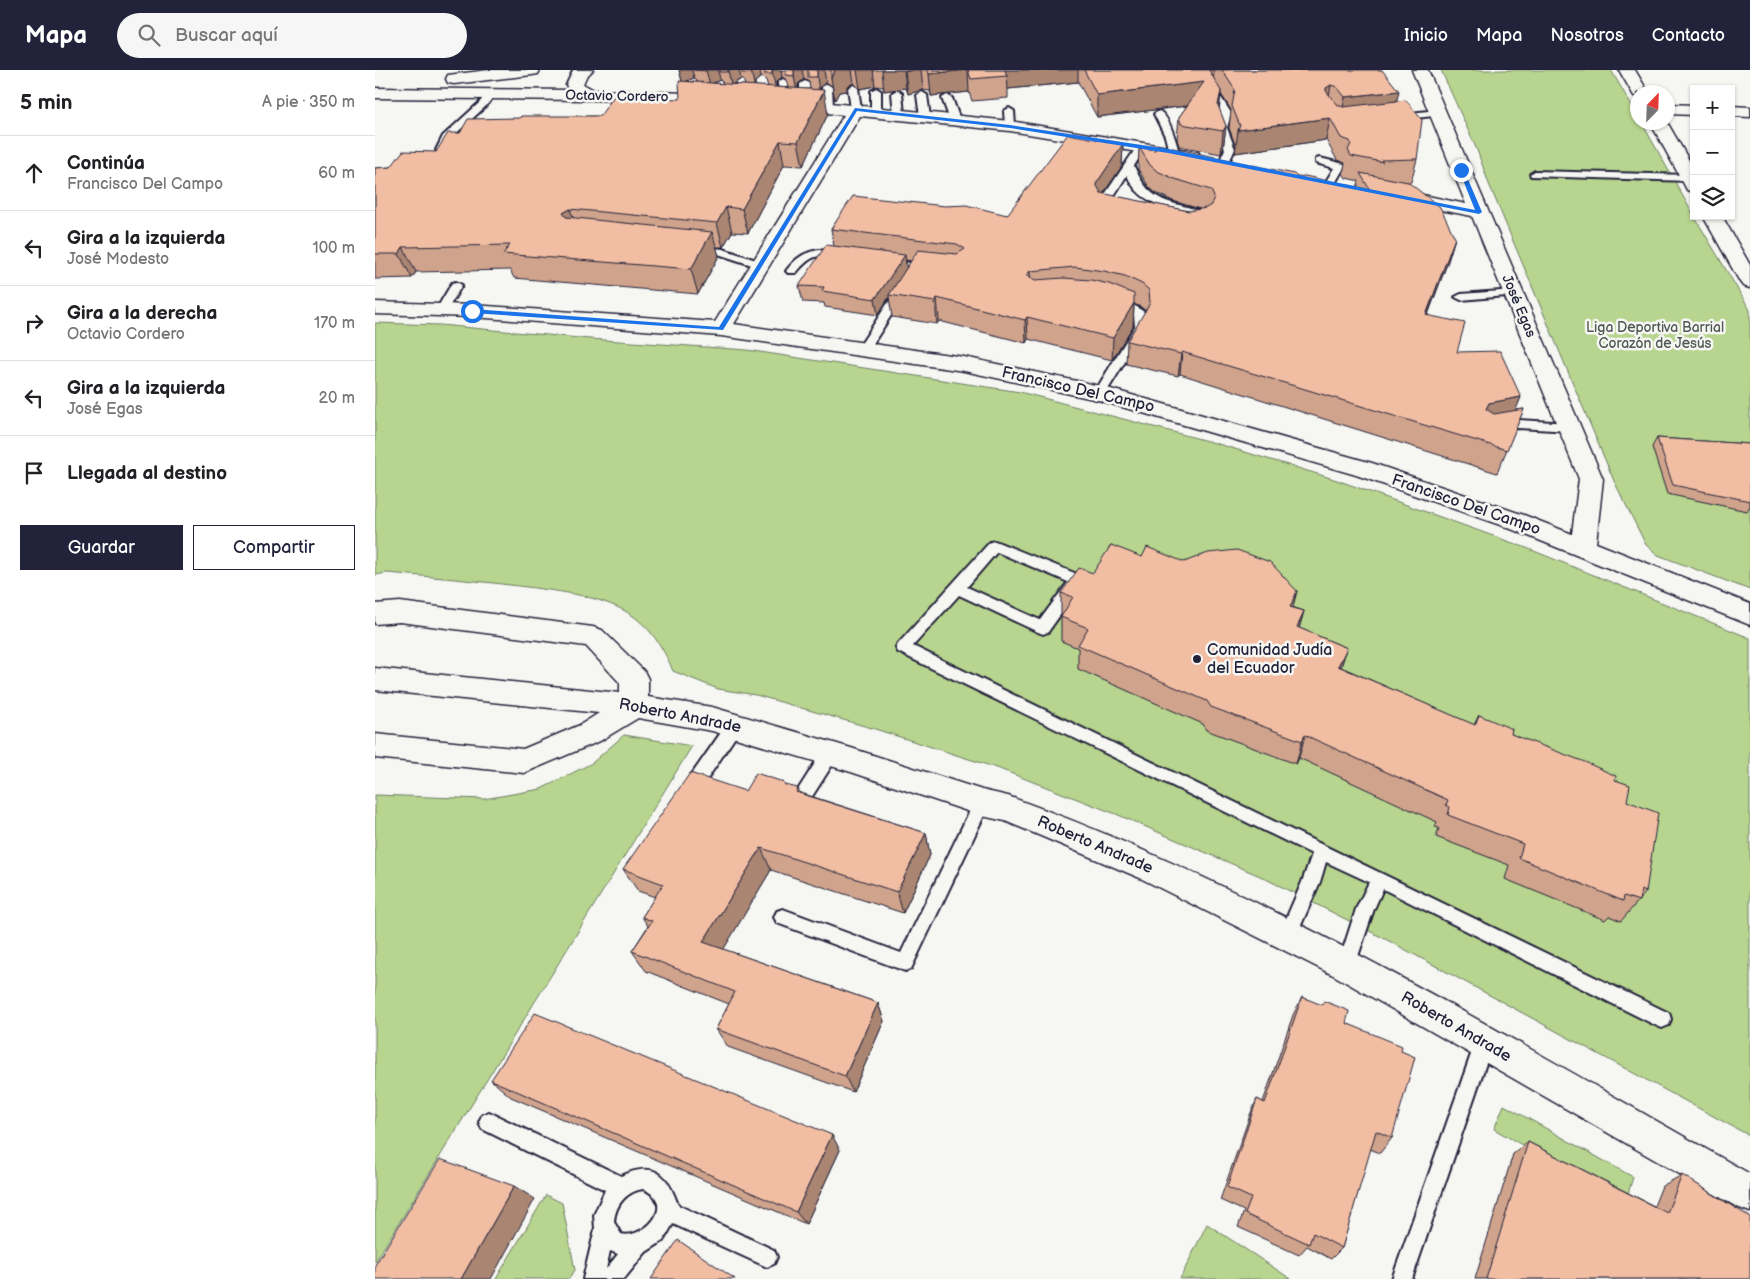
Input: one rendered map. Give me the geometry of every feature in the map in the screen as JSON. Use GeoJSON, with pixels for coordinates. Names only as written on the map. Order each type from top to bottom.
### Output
{"type":"FeatureCollection","features":[{"type":"Feature","properties":{"kind":"street"},"geometry":{"type":"LineString","coordinates":[[375,87],[532,70]]}},
{"type":"Feature","properties":{"kind":"street"},"geometry":{"type":"LineString","coordinates":[[585,70],[579,74],[575,86],[579,90],[591,95]]}},
{"type":"Feature","properties":{"kind":"street","name":"José Egas"},"geometry":{"type":"LineString","coordinates":[[1420,70],[1591,479],[1583,547]]}},
{"type":"Feature","properties":{"kind":"street"},"geometry":{"type":"LineString","coordinates":[[1627,70],[1636,85]]}},
{"type":"Feature","properties":{"kind":"street","name":"Octavio Cordero"},"geometry":{"type":"LineString","coordinates":[[375,93],[591,95],[635,101],[693,93],[723,96]]}},
{"type":"Feature","properties":{"kind":"street"},"geometry":{"type":"LineString","coordinates":[[777,103],[955,120],[1009,119],[1134,157],[1168,151],[1242,165]]}},
{"type":"Feature","properties":{"kind":"street"},"geometry":{"type":"LineString","coordinates":[[721,329],[855,109]]}},
{"type":"Feature","properties":{"kind":"street"},"geometry":{"type":"LineString","coordinates":[[1675,109],[1690,110]]}},
{"type":"Feature","properties":{"kind":"street"},"geometry":{"type":"LineString","coordinates":[[1735,111],[1750,112]]}},
{"type":"Feature","properties":{"kind":"street"},"geometry":{"type":"LineString","coordinates":[[1662,130],[1690,180]]}},
{"type":"Feature","properties":{"kind":"street"},"geometry":{"type":"LineString","coordinates":[[1381,193],[1479,212]]}},
{"type":"Feature","properties":{"kind":"street"},"geometry":{"type":"LineString","coordinates":[[1714,220],[1750,282]]}},
{"type":"Feature","properties":{"kind":"street"},"geometry":{"type":"LineString","coordinates":[[1730,248],[1750,248]]}},
{"type":"Feature","properties":{"kind":"street","name":"Francisco Del Campo"},"geometry":{"type":"LineString","coordinates":[[375,308],[442,310],[721,329],[964,364],[1100,393],[1364,469],[1515,521],[1750,615]]}},
{"type":"Feature","properties":{"kind":"street"},"geometry":{"type":"LineString","coordinates":[[375,614],[400,612],[593,637],[634,679],[634,706],[590,732],[524,761],[375,746]]}},
{"type":"Feature","properties":{"kind":"street","name":"Roberto Andrade"},"geometry":{"type":"LineString","coordinates":[[375,679],[564,697],[712,719],[1008,809],[1151,868],[1347,965],[1750,1194]]}},
{"type":"Feature","properties":{"kind":"lane"},"geometry":{"type":"LineString","coordinates":[[777,103],[783,82]]}},
{"type":"Feature","properties":{"kind":"lane"},"geometry":{"type":"LineString","coordinates":[[805,84],[805,105]]}},
{"type":"Feature","properties":{"kind":"lane"},"geometry":{"type":"LineString","coordinates":[[827,87],[828,107]]}},
{"type":"Feature","properties":{"kind":"lane"},"geometry":{"type":"LineString","coordinates":[[853,88],[855,109]]}},
{"type":"Feature","properties":{"kind":"lane"},"geometry":{"type":"LineString","coordinates":[[1212,90],[1226,113],[1222,128],[1230,149],[1224,162]]}},
{"type":"Feature","properties":{"kind":"lane"},"geometry":{"type":"LineString","coordinates":[[876,91],[876,112]]}},
{"type":"Feature","properties":{"kind":"lane"},"geometry":{"type":"LineString","coordinates":[[897,93],[899,114]]}},
{"type":"Feature","properties":{"kind":"lane"},"geometry":{"type":"LineString","coordinates":[[436,161],[446,138],[482,105],[491,94]]}},
{"type":"Feature","properties":{"kind":"lane"},"geometry":{"type":"LineString","coordinates":[[922,96],[925,117]]}},
{"type":"Feature","properties":{"kind":"lane"},"geometry":{"type":"LineString","coordinates":[[947,98],[955,120]]}},
{"type":"Feature","properties":{"kind":"lane"},"geometry":{"type":"LineString","coordinates":[[1387,118],[1438,113]]}},
{"type":"Feature","properties":{"kind":"lane"},"geometry":{"type":"LineString","coordinates":[[1155,114],[1170,136],[1168,151]]}},
{"type":"Feature","properties":{"kind":"lane"},"geometry":{"type":"LineString","coordinates":[[1120,216],[1105,212],[1102,207],[1134,157]]}},
{"type":"Feature","properties":{"kind":"lane"},"geometry":{"type":"LineString","coordinates":[[1134,157],[1133,181],[1147,196],[1166,205],[1203,215],[1205,221],[1199,227]]}},
{"type":"Feature","properties":{"kind":"lane"},"geometry":{"type":"LineString","coordinates":[[1320,161],[1340,166],[1329,183]]}},
{"type":"Feature","properties":{"kind":"lane"},"geometry":{"type":"LineString","coordinates":[[1535,174],[1690,182]]}},
{"type":"Feature","properties":{"kind":"lane"},"geometry":{"type":"LineString","coordinates":[[681,248],[719,251],[761,265]]}},
{"type":"Feature","properties":{"kind":"lane"},"geometry":{"type":"LineString","coordinates":[[792,271],[803,258],[814,254],[853,258]]}},
{"type":"Feature","properties":{"kind":"lane"},"geometry":{"type":"LineString","coordinates":[[863,350],[921,267],[871,260]]}},
{"type":"Feature","properties":{"kind":"lane"},"geometry":{"type":"LineString","coordinates":[[442,310],[456,286]]}},
{"type":"Feature","properties":{"kind":"lane"},"geometry":{"type":"LineString","coordinates":[[1461,296],[1514,294]]}},
{"type":"Feature","properties":{"kind":"lane"},"geometry":{"type":"LineString","coordinates":[[1100,393],[1141,326],[1140,314],[1127,305],[1102,300]]}},
{"type":"Feature","properties":{"kind":"lane"},"geometry":{"type":"LineString","coordinates":[[1485,431],[1499,426],[1518,424],[1571,428]]}},
{"type":"Feature","properties":{"kind":"lane"},"geometry":{"type":"LineString","coordinates":[[955,588],[1043,628],[1077,580],[995,546],[955,588],[903,648],[1662,1019]]}},
{"type":"Feature","properties":{"kind":"lane"},"geometry":{"type":"LineString","coordinates":[[696,782],[734,726]]}},
{"type":"Feature","properties":{"kind":"lane"},"geometry":{"type":"LineString","coordinates":[[800,801],[830,754]]}},
{"type":"Feature","properties":{"kind":"lane"},"geometry":{"type":"LineString","coordinates":[[783,917],[905,963],[983,802]]}},
{"type":"Feature","properties":{"kind":"lane"},"geometry":{"type":"LineString","coordinates":[[1288,935],[1311,882],[1321,851]]}},
{"type":"Feature","properties":{"kind":"lane"},"geometry":{"type":"LineString","coordinates":[[1347,965],[1365,909],[1379,879]]}},
{"type":"Feature","properties":{"kind":"lane"},"geometry":{"type":"LineString","coordinates":[[1402,1279],[1484,1042]]}},
{"type":"Feature","properties":{"kind":"lane"},"geometry":{"type":"LineString","coordinates":[[489,1122],[621,1187]]}},
{"type":"Feature","properties":{"kind":"lane"},"geometry":{"type":"LineString","coordinates":[[593,1279],[605,1229],[604,1214],[610,1199],[621,1187],[635,1180],[654,1182],[660,1185],[667,1196],[668,1211],[663,1226],[652,1238],[638,1246],[611,1279]]}},
{"type":"Feature","properties":{"kind":"lane"},"geometry":{"type":"LineString","coordinates":[[668,1211],[767,1257]]}},
{"type":"Feature","properties":{"kind":"lane"},"geometry":{"type":"LineString","coordinates":[[605,1229],[612,1240],[617,1243],[623,1246],[638,1246]]}},
{"type":"Feature","properties":{"kind":"green space","name":"Liga Deportiva Barrial Corazón de Jesús"},"geometry":{"type":"Polygon","coordinates":[[[1441,70],[1611,70],[1630,103],[1630,130],[1646,130],[1690,209],[1690,220],[1696,220],[1750,310],[1750,590],[1658,555],[1646,545],[1614,481],[1489,184],[1477,150],[1441,70]]]}},
{"type":"Feature","properties":{"kind":"green space"},"geometry":{"type":"Polygon","coordinates":[[[375,323],[440,325],[590,339],[747,350],[1020,392],[1215,443],[1334,479],[1524,547],[1750,638],[1750,1136],[1393,943],[1260,876],[1116,814],[997,768],[875,729],[756,695],[718,689],[673,671],[665,654],[649,630],[635,617],[615,606],[579,595],[527,587],[387,573],[375,575],[375,323]]]}},
{"type":"Feature","properties":{"kind":"green space"},"geometry":{"type":"Polygon","coordinates":[[[624,735],[692,746],[375,1262],[375,795],[484,799],[541,789],[592,763],[624,735]]]}},
{"type":"Feature","properties":{"kind":"green space"},"geometry":{"type":"Polygon","coordinates":[[[1504,1105],[1633,1177],[1625,1204],[1494,1129],[1504,1105]]]}},
{"type":"Feature","properties":{"kind":"green space"},"geometry":{"type":"Polygon","coordinates":[[[546,1195],[562,1203],[575,1270],[569,1279],[496,1279],[546,1195]]]}},
{"type":"Feature","properties":{"kind":"green space"},"geometry":{"type":"Polygon","coordinates":[[[1207,1224],[1291,1279],[1180,1279],[1207,1224]]]}},
{"type":"Feature","properties":{"kind":"building"},"geometry":{"type":"Polygon","coordinates":[[[720,70],[728,70],[728,72],[720,72],[720,70]]]}},
{"type":"Feature","properties":{"kind":"building"},"geometry":{"type":"Polygon","coordinates":[[[742,70],[751,70],[751,73],[742,73],[742,70]]]}},
{"type":"Feature","properties":{"kind":"building"},"geometry":{"type":"Polygon","coordinates":[[[765,70],[772,70],[772,74],[765,74],[765,70]]]}},
{"type":"Feature","properties":{"kind":"building"},"geometry":{"type":"Polygon","coordinates":[[[786,70],[794,70],[794,76],[786,75],[786,70]]]}},
{"type":"Feature","properties":{"kind":"building"},"geometry":{"type":"Polygon","coordinates":[[[808,70],[817,70],[817,77],[808,77],[808,70]]]}},
{"type":"Feature","properties":{"kind":"building"},"geometry":{"type":"Polygon","coordinates":[[[831,70],[835,70],[831,78],[831,70]]]}},
{"type":"Feature","properties":{"kind":"building"},"geometry":{"type":"Polygon","coordinates":[[[928,70],[965,70],[929,74],[928,70]]]}},
{"type":"Feature","properties":{"kind":"building"},"geometry":{"type":"Polygon","coordinates":[[[968,70],[1005,70],[1007,76],[971,79],[968,70]]]}},
{"type":"Feature","properties":{"kind":"building"},"geometry":{"type":"Polygon","coordinates":[[[1084,70],[1209,70],[1221,91],[1218,105],[1226,126],[1223,131],[1181,124],[1179,117],[1204,82],[1097,95],[1084,70]]]}},
{"type":"Feature","properties":{"kind":"building"},"geometry":{"type":"Polygon","coordinates":[[[1222,70],[1382,70],[1399,91],[1345,97],[1337,87],[1331,85],[1326,88],[1326,91],[1338,105],[1343,107],[1406,100],[1422,120],[1417,159],[1381,160],[1383,162],[1351,156],[1348,150],[1351,144],[1350,141],[1341,138],[1330,118],[1238,130],[1240,126],[1232,106],[1235,90],[1222,70]]]}},
{"type":"Feature","properties":{"kind":"building"},"geometry":{"type":"Polygon","coordinates":[[[679,81],[824,90],[798,142],[780,141],[742,209],[726,207],[717,223],[570,209],[563,213],[566,217],[712,232],[691,269],[503,254],[510,245],[403,247],[399,254],[375,254],[375,168],[391,167],[403,151],[436,152],[448,133],[460,133],[468,119],[520,118],[521,116],[600,116],[614,96],[680,99],[679,81]]]}},
{"type":"Feature","properties":{"kind":"building"},"geometry":{"type":"Polygon","coordinates":[[[1068,134],[1123,144],[1096,184],[1101,193],[1189,211],[1206,208],[1211,205],[1214,197],[1211,190],[1175,179],[1157,171],[1150,165],[1139,147],[1155,150],[1159,145],[1294,174],[1297,177],[1305,176],[1370,190],[1360,173],[1408,182],[1440,207],[1455,238],[1426,315],[1465,323],[1457,352],[1500,351],[1521,397],[1489,403],[1486,409],[1494,414],[1524,409],[1507,450],[1182,352],[1181,354],[1127,341],[1150,303],[1149,290],[1142,284],[1125,276],[1075,267],[1030,271],[1026,275],[1035,280],[1063,278],[1091,280],[1109,284],[1134,294],[1134,303],[1113,338],[1027,317],[1025,320],[937,298],[935,302],[889,295],[918,250],[957,254],[965,249],[957,244],[831,229],[853,196],[945,206],[966,205],[1007,215],[1068,134]]]}},
{"type":"Feature","properties":{"kind":"building"},"geometry":{"type":"Polygon","coordinates":[[[826,245],[905,255],[875,299],[822,291],[824,287],[799,286],[826,245]]]}},
{"type":"Feature","properties":{"kind":"building"},"geometry":{"type":"Polygon","coordinates":[[[1657,438],[1750,444],[1750,501],[1673,485],[1657,438]]]}},
{"type":"Feature","properties":{"kind":"building"},"geometry":{"type":"Polygon","coordinates":[[[1111,545],[1142,557],[1147,547],[1184,562],[1208,553],[1237,550],[1270,562],[1297,591],[1290,607],[1304,611],[1297,627],[1347,648],[1338,666],[1475,725],[1479,715],[1512,729],[1511,734],[1585,762],[1616,776],[1615,780],[1630,785],[1627,801],[1658,813],[1646,892],[1641,890],[1639,901],[1624,896],[1623,901],[1519,858],[1523,844],[1448,815],[1450,807],[1446,805],[1448,800],[1305,735],[1302,741],[1211,707],[1207,701],[1078,645],[1088,628],[1061,617],[1073,597],[1061,593],[1079,568],[1093,573],[1111,545]]]}},
{"type":"Feature","properties":{"kind":"building"},"geometry":{"type":"Polygon","coordinates":[[[690,773],[745,791],[756,773],[783,782],[785,785],[798,788],[796,792],[926,833],[897,892],[761,848],[703,942],[878,1003],[845,1076],[716,1029],[735,992],[632,951],[652,921],[642,917],[663,884],[623,869],[690,773]]]}},
{"type":"Feature","properties":{"kind":"building"},"geometry":{"type":"Polygon","coordinates":[[[1302,997],[1322,1005],[1324,1001],[1349,1011],[1346,1023],[1402,1046],[1401,1051],[1415,1057],[1392,1138],[1376,1131],[1342,1248],[1313,1233],[1309,1244],[1245,1214],[1251,1198],[1227,1187],[1257,1099],[1265,1103],[1302,997]]]}},
{"type":"Feature","properties":{"kind":"building"},"geometry":{"type":"Polygon","coordinates":[[[535,1013],[832,1135],[796,1212],[491,1080],[535,1013]]]}},
{"type":"Feature","properties":{"kind":"building"},"geometry":{"type":"Polygon","coordinates":[[[1528,1142],[1667,1213],[1682,1175],[1750,1217],[1750,1279],[1486,1279],[1528,1142]]]}},
{"type":"Feature","properties":{"kind":"building"},"geometry":{"type":"Polygon","coordinates":[[[440,1159],[514,1186],[461,1279],[375,1279],[375,1265],[440,1159]]]}},
{"type":"Feature","properties":{"kind":"building"},"geometry":{"type":"Polygon","coordinates":[[[678,1240],[735,1279],[651,1279],[678,1240]]]}},
{"type":"Feature","properties":{"kind":"place","name":"Comunidad Judía del Ecuador"},"geometry":{"type":"Point","coordinates":[1197,659]}},
{"type":"Feature","properties":{"kind":"route"},"geometry":{"type":"LineString","coordinates":[[472,311],[721,329],[855,109],[1010,126],[1168,151],[1479,212],[1461,170]]}}]}
